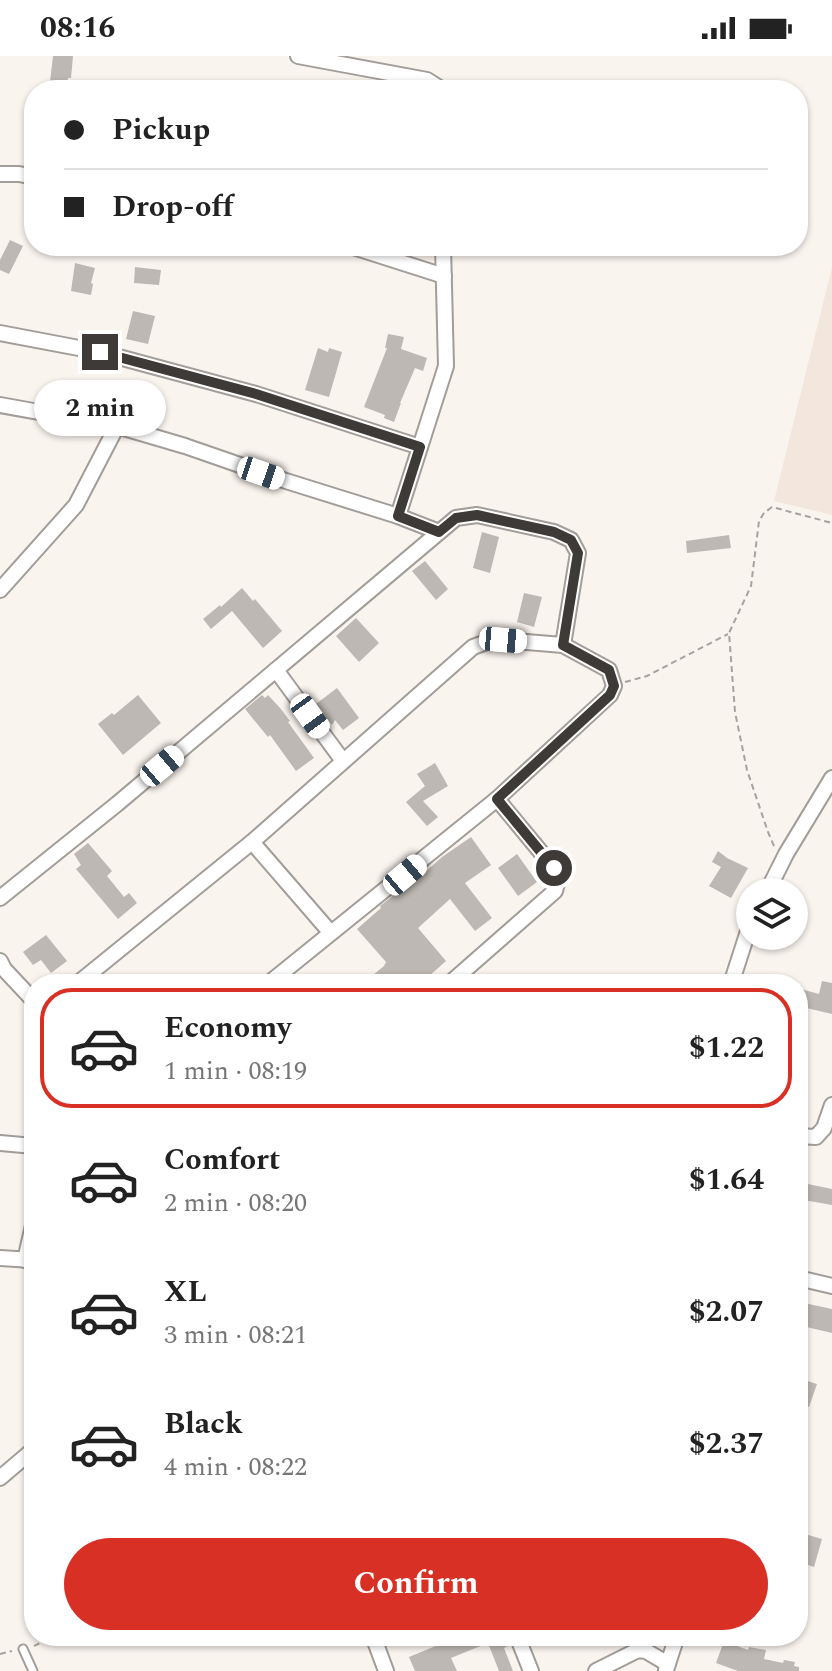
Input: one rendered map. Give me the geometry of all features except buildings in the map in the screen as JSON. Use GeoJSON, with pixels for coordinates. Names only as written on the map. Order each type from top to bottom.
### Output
{"type":"FeatureCollection","features":[{"type":"Feature","properties":{"kind":"street"},"geometry":{"type":"LineString","coordinates":[[298,56],[427,80]]}},
{"type":"Feature","properties":{"kind":"street"},"geometry":{"type":"LineString","coordinates":[[0,174],[24,175]]}},
{"type":"Feature","properties":{"kind":"street"},"geometry":{"type":"LineString","coordinates":[[381,256],[444,276]]}},
{"type":"Feature","properties":{"kind":"street"},"geometry":{"type":"LineString","coordinates":[[398,516],[446,366],[443,256]]}},
{"type":"Feature","properties":{"kind":"street"},"geometry":{"type":"LineString","coordinates":[[0,333],[100,352],[256,394],[420,447]]}},
{"type":"Feature","properties":{"kind":"street"},"geometry":{"type":"LineString","coordinates":[[0,405],[117,426],[439,532]]}},
{"type":"Feature","properties":{"kind":"street"},"geometry":{"type":"LineString","coordinates":[[0,590],[76,505],[117,426]]}},
{"type":"Feature","properties":{"kind":"street"},"geometry":{"type":"LineString","coordinates":[[0,898],[117,804],[456,518],[477,515],[554,532],[571,540],[578,553],[563,645]]}},
{"type":"Feature","properties":{"kind":"street"},"geometry":{"type":"LineString","coordinates":[[89,974],[252,842],[473,647],[503,640],[563,645],[609,670],[614,686],[610,695],[497,799],[280,974]]}},
{"type":"Feature","properties":{"kind":"street"},"geometry":{"type":"LineString","coordinates":[[276,670],[343,761]]}},
{"type":"Feature","properties":{"kind":"street"},"geometry":{"type":"LineString","coordinates":[[774,878],[832,778]]}},
{"type":"Feature","properties":{"kind":"street"},"geometry":{"type":"LineString","coordinates":[[460,974],[555,891],[558,880],[554,868],[497,799]]}},
{"type":"Feature","properties":{"kind":"street"},"geometry":{"type":"LineString","coordinates":[[252,842],[330,932]]}},
{"type":"Feature","properties":{"kind":"street"},"geometry":{"type":"LineString","coordinates":[[734,974],[742,950]]}},
{"type":"Feature","properties":{"kind":"street"},"geometry":{"type":"LineString","coordinates":[[0,961],[24,990]]}},
{"type":"Feature","properties":{"kind":"street"},"geometry":{"type":"LineString","coordinates":[[808,1137],[816,1137],[824,1128],[832,1105]]}},
{"type":"Feature","properties":{"kind":"street"},"geometry":{"type":"LineString","coordinates":[[0,1143],[24,1145]]}},
{"type":"Feature","properties":{"kind":"street"},"geometry":{"type":"LineString","coordinates":[[0,1258],[24,1260]]}},
{"type":"Feature","properties":{"kind":"street"},"geometry":{"type":"LineString","coordinates":[[808,1280],[832,1286]]}},
{"type":"Feature","properties":{"kind":"street"},"geometry":{"type":"LineString","coordinates":[[0,1478],[24,1458]]}},
{"type":"Feature","properties":{"kind":"street"},"geometry":{"type":"LineString","coordinates":[[377,1646],[386,1671]]}},
{"type":"Feature","properties":{"kind":"street"},"geometry":{"type":"LineString","coordinates":[[521,1646],[531,1671]]}},
{"type":"Feature","properties":{"kind":"street"},"geometry":{"type":"LineString","coordinates":[[596,1671],[638,1650],[646,1651],[667,1668],[674,1646]]}},
{"type":"Feature","properties":{"kind":"lane"},"geometry":{"type":"LineString","coordinates":[[23,1649],[33,1671]]}},
{"type":"Feature","properties":{"kind":"path"},"geometry":{"type":"LineString","coordinates":[[782,862],[768,832],[747,770],[735,712],[729,633],[751,586],[759,521],[764,513],[772,507],[832,523]]}},
{"type":"Feature","properties":{"kind":"path"},"geometry":{"type":"LineString","coordinates":[[614,686],[647,676],[729,633]]}},
{"type":"Feature","properties":{"kind":"shaded area"},"geometry":{"type":"Polygon","coordinates":[[[832,267],[832,515],[774,501],[832,267]]]}},
{"type":"Feature","properties":{"kind":"route"},"geometry":{"type":"LineString","coordinates":[[100,352],[256,394],[420,447],[398,516],[439,532],[456,518],[477,515],[554,532],[571,540],[578,553],[563,645],[609,670],[614,686],[610,695],[497,799],[554,868]]}}]}
